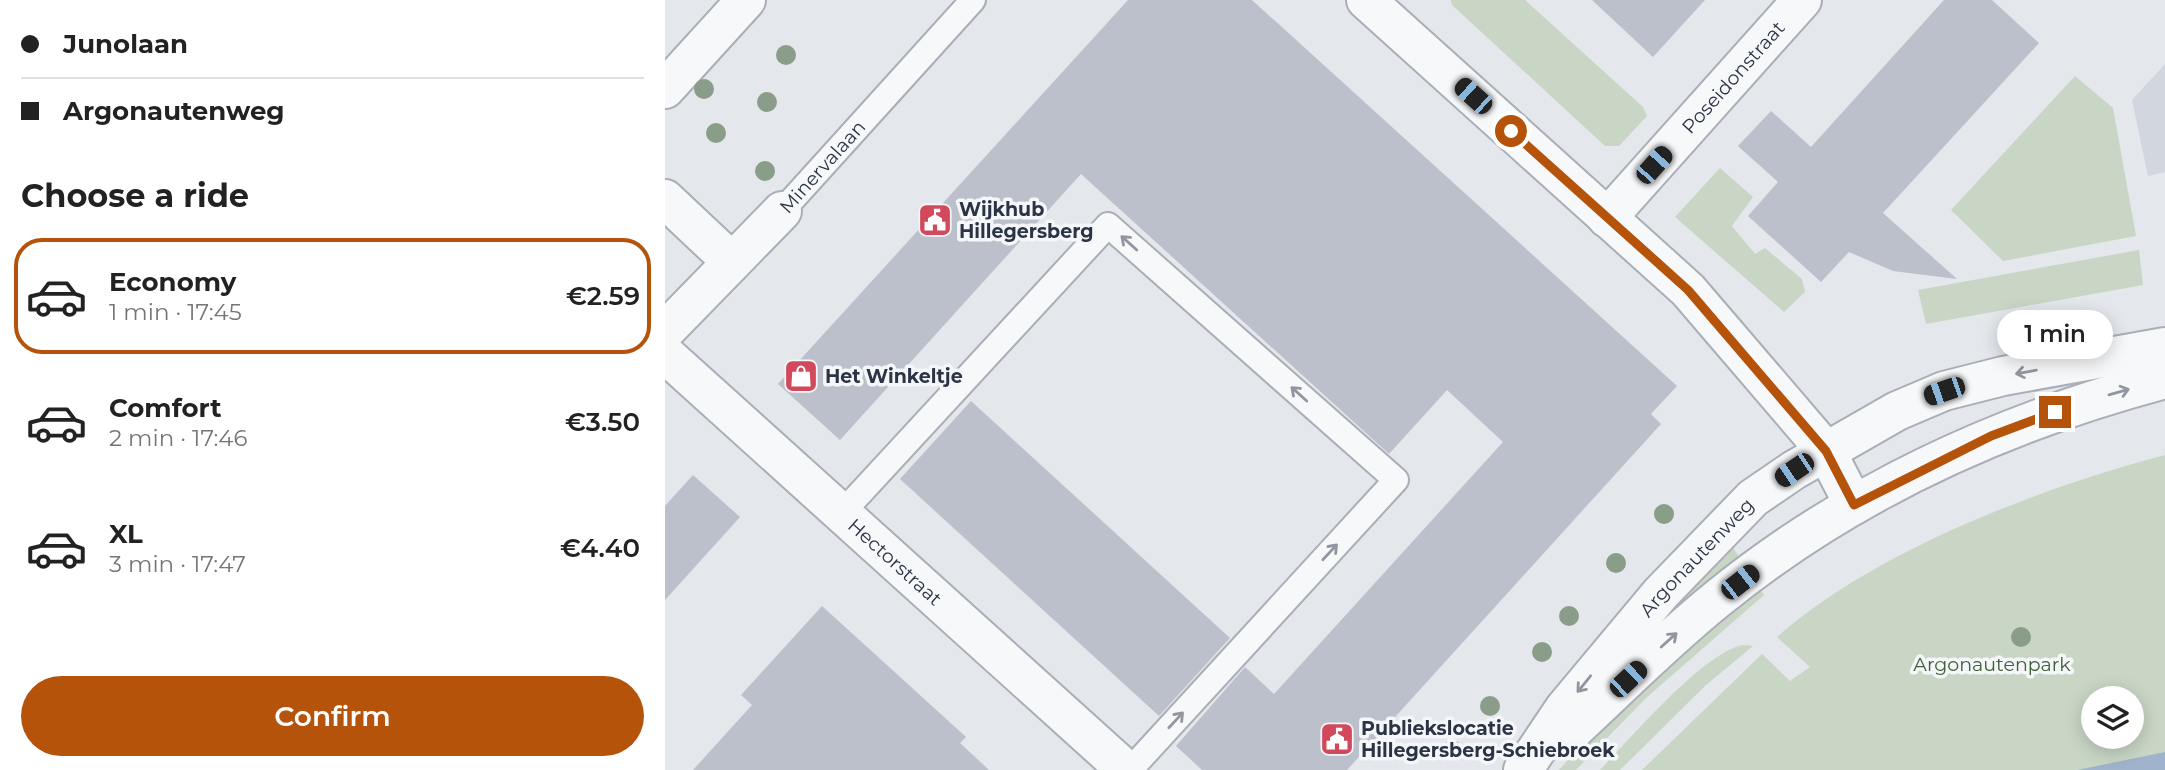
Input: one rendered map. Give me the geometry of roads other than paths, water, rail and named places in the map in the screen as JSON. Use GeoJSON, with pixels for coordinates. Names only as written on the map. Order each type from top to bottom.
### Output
{"type":"FeatureCollection","features":[{"type":"Feature","properties":{"kind":"street"},"geometry":{"type":"LineString","coordinates":[[665,89],[746,0]]}},
{"type":"Feature","properties":{"kind":"street"},"geometry":{"type":"LineString","coordinates":[[1366,0],[1688,290],[1826,451],[1854,505]]}},
{"type":"Feature","properties":{"kind":"street","name":"Poseidonstraat"},"geometry":{"type":"LineString","coordinates":[[1607,218],[1802,0]]}},
{"type":"Feature","properties":{"kind":"street"},"geometry":{"type":"LineString","coordinates":[[665,199],[732,262]]}},
{"type":"Feature","properties":{"kind":"street","name":"Minervalaan"},"geometry":{"type":"LineString","coordinates":[[665,331],[782,211]]}},
{"type":"Feature","properties":{"kind":"street","name":"Argonautenweg"},"geometry":{"type":"LineString","coordinates":[[1523,770],[1564,709],[1661,593],[1753,498],[1826,451],[1897,411],[1944,391],[2003,376],[2165,347]]}},
{"type":"Feature","properties":{"kind":"street","name":"Hectorstraat"},"geometry":{"type":"LineString","coordinates":[[665,354],[1128,770]]}},
{"type":"Feature","properties":{"kind":"street","name":"Argonautenweg"},"geometry":{"type":"LineString","coordinates":[[1529,770],[1718,599],[1786,548],[1854,505],[1991,436],[2078,403],[2165,379]]}},
{"type":"Feature","properties":{"kind":"lane","name":"Minervalaan"},"geometry":{"type":"LineString","coordinates":[[782,211],[973,0]]}},
{"type":"Feature","properties":{"kind":"lane"},"geometry":{"type":"LineString","coordinates":[[841,514],[1108,225],[1396,480],[1128,770]]}},
{"type":"Feature","properties":{"kind":"water"},"geometry":{"type":"Polygon","coordinates":[[[2165,752],[2165,770],[2077,770],[2165,752]]]}},
{"type":"Feature","properties":{"kind":"place","name":"Wijkhub Hillegersberg"},"geometry":{"type":"Point","coordinates":[935,220]}},
{"type":"Feature","properties":{"kind":"place","name":"Het Winkeltje"},"geometry":{"type":"Point","coordinates":[801,376]}},
{"type":"Feature","properties":{"kind":"place","name":"Publiekslocatie Hillegersberg-Schiebroek"},"geometry":{"type":"Point","coordinates":[1337,739]}},
{"type":"Feature","properties":{"kind":"park label","name":"Argonautenpark"},"geometry":{"type":"Point","coordinates":[1992,664]}}]}
